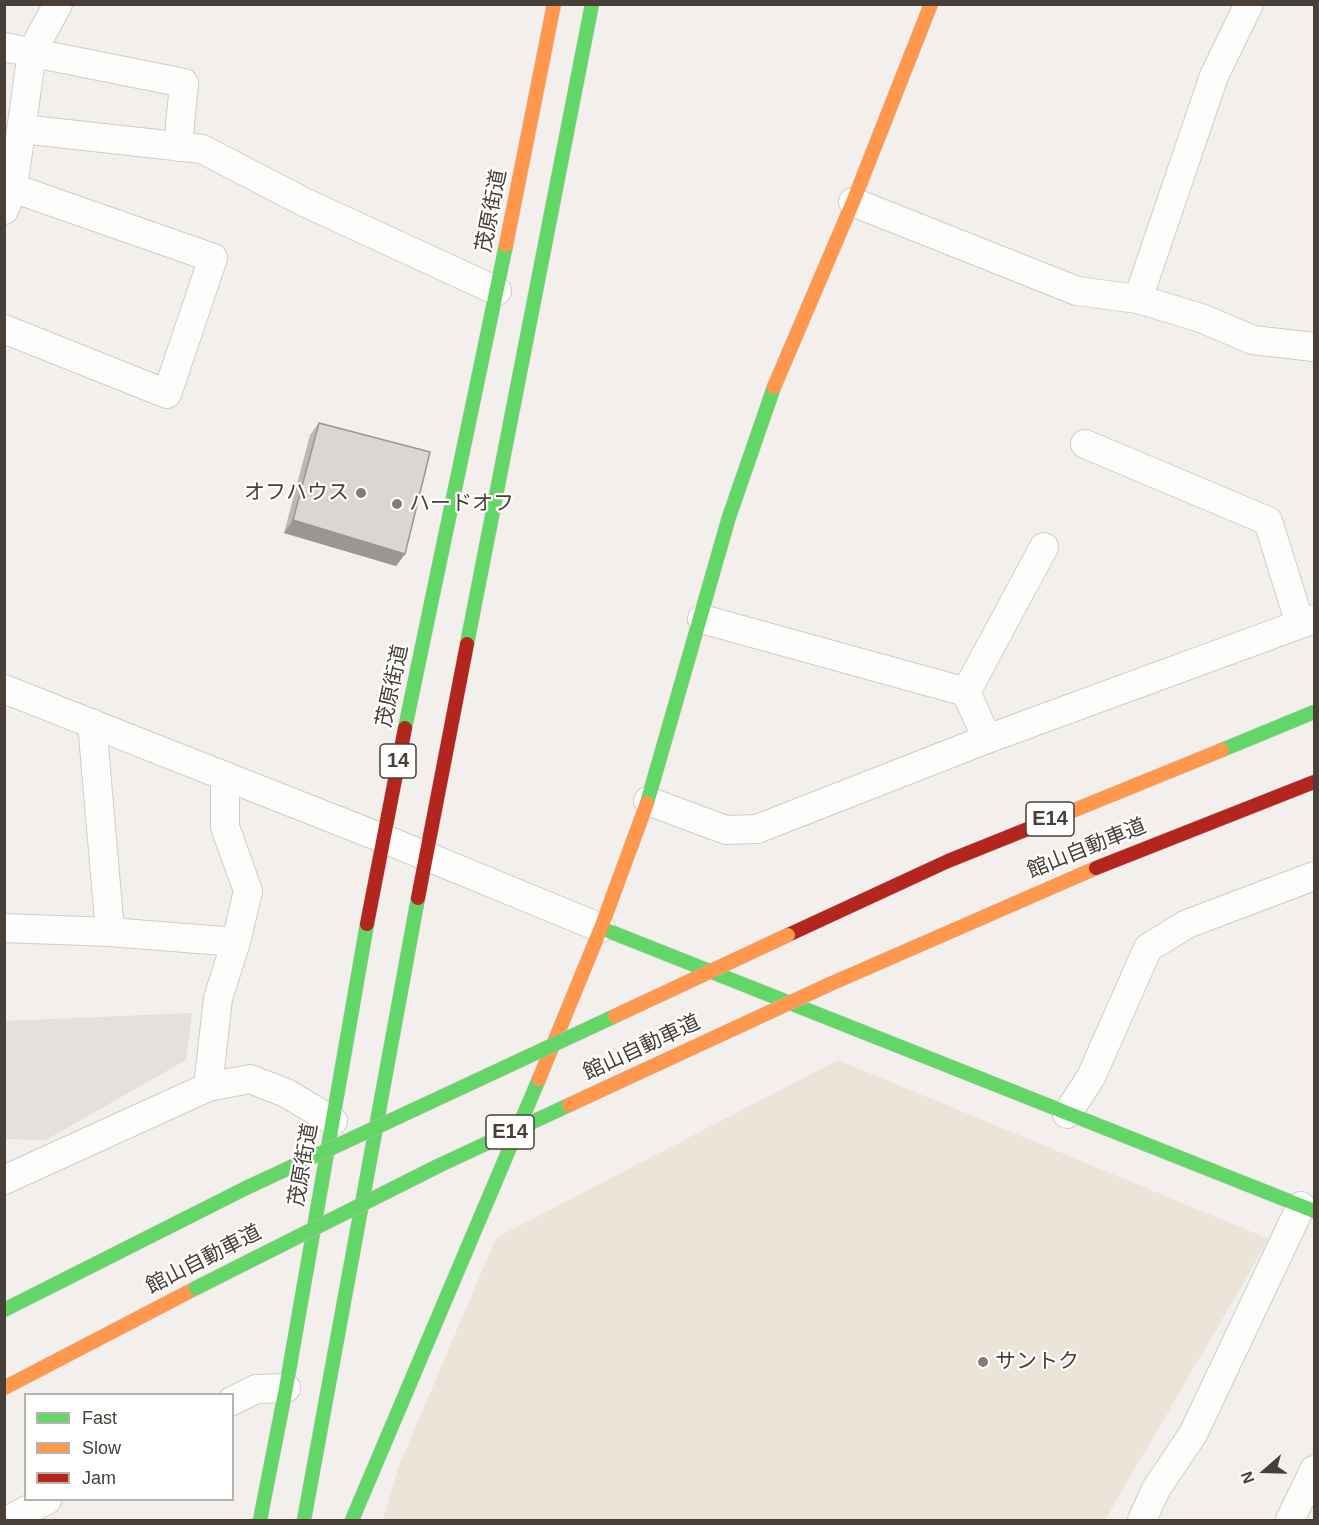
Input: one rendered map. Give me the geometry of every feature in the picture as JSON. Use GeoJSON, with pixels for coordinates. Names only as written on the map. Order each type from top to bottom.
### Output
{"type":"FeatureCollection","features":[{"type":"Feature","properties":{"kind":"main road","name":"茂原街道"},"geometry":{"type":"LineString","coordinates":[[260,1521],[286,1388],[382,838],[497,291],[554,4]]}},
{"type":"Feature","properties":{"kind":"main road","name":"14"},"geometry":{"type":"LineString","coordinates":[[304,1521],[426,857],[592,4]]}},
{"type":"Feature","properties":{"kind":"main road"},"geometry":{"type":"LineString","coordinates":[[352,1521],[485,1212],[601,928],[648,801],[702,619],[729,517],[775,384],[853,202],[931,4]]}},
{"type":"Feature","properties":{"kind":"main road","name":"館山自動車道"},"geometry":{"type":"LineString","coordinates":[[4,1310],[246,1188],[948,861],[1314,712]]}},
{"type":"Feature","properties":{"kind":"main road","name":"館山自動車道"},"geometry":{"type":"LineString","coordinates":[[4,1388],[438,1166],[828,985],[1054,884],[1314,782]]}},
{"type":"Feature","properties":{"kind":"main road"},"geometry":{"type":"LineString","coordinates":[[601,928],[1308,1208]]}},
{"type":"Feature","properties":{"kind":"street"},"geometry":{"type":"LineString","coordinates":[[4,329],[167,394],[213,258],[9,199],[22,129],[32,52],[58,4]]}},
{"type":"Feature","properties":{"kind":"street"},"geometry":{"type":"LineString","coordinates":[[1138,299],[1214,76],[1249,4]]}},
{"type":"Feature","properties":{"kind":"street"},"geometry":{"type":"LineString","coordinates":[[4,47],[184,83],[178,147]]}},
{"type":"Feature","properties":{"kind":"street"},"geometry":{"type":"LineString","coordinates":[[22,129],[202,149],[304,202],[497,291]]}},
{"type":"Feature","properties":{"kind":"street"},"geometry":{"type":"LineString","coordinates":[[853,202],[1077,291],[1138,299],[1201,318],[1253,340],[1314,347]]}},
{"type":"Feature","properties":{"kind":"street"},"geometry":{"type":"LineString","coordinates":[[648,801],[726,830],[757,829],[987,739],[1307,622],[1268,521],[1085,444]]}},
{"type":"Feature","properties":{"kind":"street"},"geometry":{"type":"LineString","coordinates":[[966,692],[1044,547]]}},
{"type":"Feature","properties":{"kind":"street"},"geometry":{"type":"LineString","coordinates":[[702,619],[966,692]]}},
{"type":"Feature","properties":{"kind":"street"},"geometry":{"type":"LineString","coordinates":[[4,689],[382,838],[601,928]]}},
{"type":"Feature","properties":{"kind":"street"},"geometry":{"type":"LineString","coordinates":[[966,692],[987,739]]}},
{"type":"Feature","properties":{"kind":"street"},"geometry":{"type":"LineString","coordinates":[[92,723],[110,932]]}},
{"type":"Feature","properties":{"kind":"street"},"geometry":{"type":"LineString","coordinates":[[208,1087],[218,998],[236,942],[248,891],[225,827],[225,776]]}},
{"type":"Feature","properties":{"kind":"street"},"geometry":{"type":"LineString","coordinates":[[1067,1114],[1091,1077],[1148,948],[1187,924],[1314,876]]}},
{"type":"Feature","properties":{"kind":"street"},"geometry":{"type":"LineString","coordinates":[[4,928],[110,932],[236,942]]}},
{"type":"Feature","properties":{"kind":"street"},"geometry":{"type":"LineString","coordinates":[[4,1180],[208,1087],[250,1079],[286,1093],[333,1121]]}},
{"type":"Feature","properties":{"kind":"street"},"geometry":{"type":"LineString","coordinates":[[1142,1521],[1156,1489],[1193,1434],[1308,1208]]}},
{"type":"Feature","properties":{"kind":"street"},"geometry":{"type":"LineString","coordinates":[[234,1400],[256,1389],[286,1388]]}},
{"type":"Feature","properties":{"kind":"street"},"geometry":{"type":"LineString","coordinates":[[1290,1521],[1314,1470]]}},
{"type":"Feature","properties":{"kind":"street"},"geometry":{"type":"LineString","coordinates":[[8,1521],[45,1501]]}},
{"type":"Feature","properties":{"kind":"shaded area"},"geometry":{"type":"Polygon","coordinates":[[[192,1013],[186,1060],[46,1140],[5,1139],[5,1021],[192,1013]]]}},
{"type":"Feature","properties":{"kind":"shaded area"},"geometry":{"type":"Polygon","coordinates":[[[838,1060],[1269,1239],[1105,1520],[383,1520],[399,1466],[496,1238],[838,1060]]]}},
{"type":"Feature","properties":{"kind":"building"},"geometry":{"type":"Polygon","coordinates":[[[319,423],[430,452],[405,554],[293,520],[319,423]]]}},
{"type":"Feature","properties":{"kind":"traffic: fast"},"geometry":{"type":"LineString","coordinates":[[467,644],[592,4]]}},
{"type":"Feature","properties":{"kind":"traffic: fast"},"geometry":{"type":"LineString","coordinates":[[405,728],[506,245]]}},
{"type":"Feature","properties":{"kind":"traffic: fast"},"geometry":{"type":"LineString","coordinates":[[647,803],[729,517],[774,387]]}},
{"type":"Feature","properties":{"kind":"traffic: fast"},"geometry":{"type":"LineString","coordinates":[[1222,750],[1314,712]]}},
{"type":"Feature","properties":{"kind":"traffic: fast"},"geometry":{"type":"LineString","coordinates":[[304,1520],[418,898]]}},
{"type":"Feature","properties":{"kind":"traffic: fast"},"geometry":{"type":"LineString","coordinates":[[260,1520],[286,1388],[367,924]]}},
{"type":"Feature","properties":{"kind":"traffic: fast"},"geometry":{"type":"LineString","coordinates":[[601,928],[1314,1211]]}},
{"type":"Feature","properties":{"kind":"traffic: fast"},"geometry":{"type":"LineString","coordinates":[[246,1188],[615,1016]]}},
{"type":"Feature","properties":{"kind":"traffic: fast"},"geometry":{"type":"LineString","coordinates":[[352,1520],[539,1079]]}},
{"type":"Feature","properties":{"kind":"traffic: fast"},"geometry":{"type":"LineString","coordinates":[[196,1288],[438,1166],[569,1105]]}},
{"type":"Feature","properties":{"kind":"traffic: fast"},"geometry":{"type":"LineString","coordinates":[[4,1310],[246,1188]]}},
{"type":"Feature","properties":{"kind":"traffic: slow"},"geometry":{"type":"LineString","coordinates":[[506,245],[554,4]]}},
{"type":"Feature","properties":{"kind":"traffic: slow"},"geometry":{"type":"LineString","coordinates":[[774,387],[853,202],[931,4]]}},
{"type":"Feature","properties":{"kind":"traffic: slow"},"geometry":{"type":"LineString","coordinates":[[1050,820],[1222,750]]}},
{"type":"Feature","properties":{"kind":"traffic: slow"},"geometry":{"type":"LineString","coordinates":[[539,1079],[601,928],[647,803]]}},
{"type":"Feature","properties":{"kind":"traffic: slow"},"geometry":{"type":"LineString","coordinates":[[828,985],[1096,868]]}},
{"type":"Feature","properties":{"kind":"traffic: slow"},"geometry":{"type":"LineString","coordinates":[[615,1016],[788,935]]}},
{"type":"Feature","properties":{"kind":"traffic: slow"},"geometry":{"type":"LineString","coordinates":[[569,1105],[828,985]]}},
{"type":"Feature","properties":{"kind":"traffic: slow"},"geometry":{"type":"LineString","coordinates":[[4,1388],[196,1288]]}},
{"type":"Feature","properties":{"kind":"traffic: jam"},"geometry":{"type":"LineString","coordinates":[[418,898],[467,644]]}},
{"type":"Feature","properties":{"kind":"traffic: jam"},"geometry":{"type":"LineString","coordinates":[[367,924],[405,728]]}},
{"type":"Feature","properties":{"kind":"traffic: jam"},"geometry":{"type":"LineString","coordinates":[[1096,868],[1314,782]]}},
{"type":"Feature","properties":{"kind":"traffic: jam"},"geometry":{"type":"LineString","coordinates":[[788,935],[948,861],[1050,820]]}},
{"type":"Feature","properties":{"kind":"place","name":"オフハウス"},"geometry":{"type":"Point","coordinates":[361,493]}},
{"type":"Feature","properties":{"kind":"place","name":"ハードオフ"},"geometry":{"type":"Point","coordinates":[397,504]}},
{"type":"Feature","properties":{"kind":"place","name":"サントク"},"geometry":{"type":"Point","coordinates":[983,1362]}}]}
